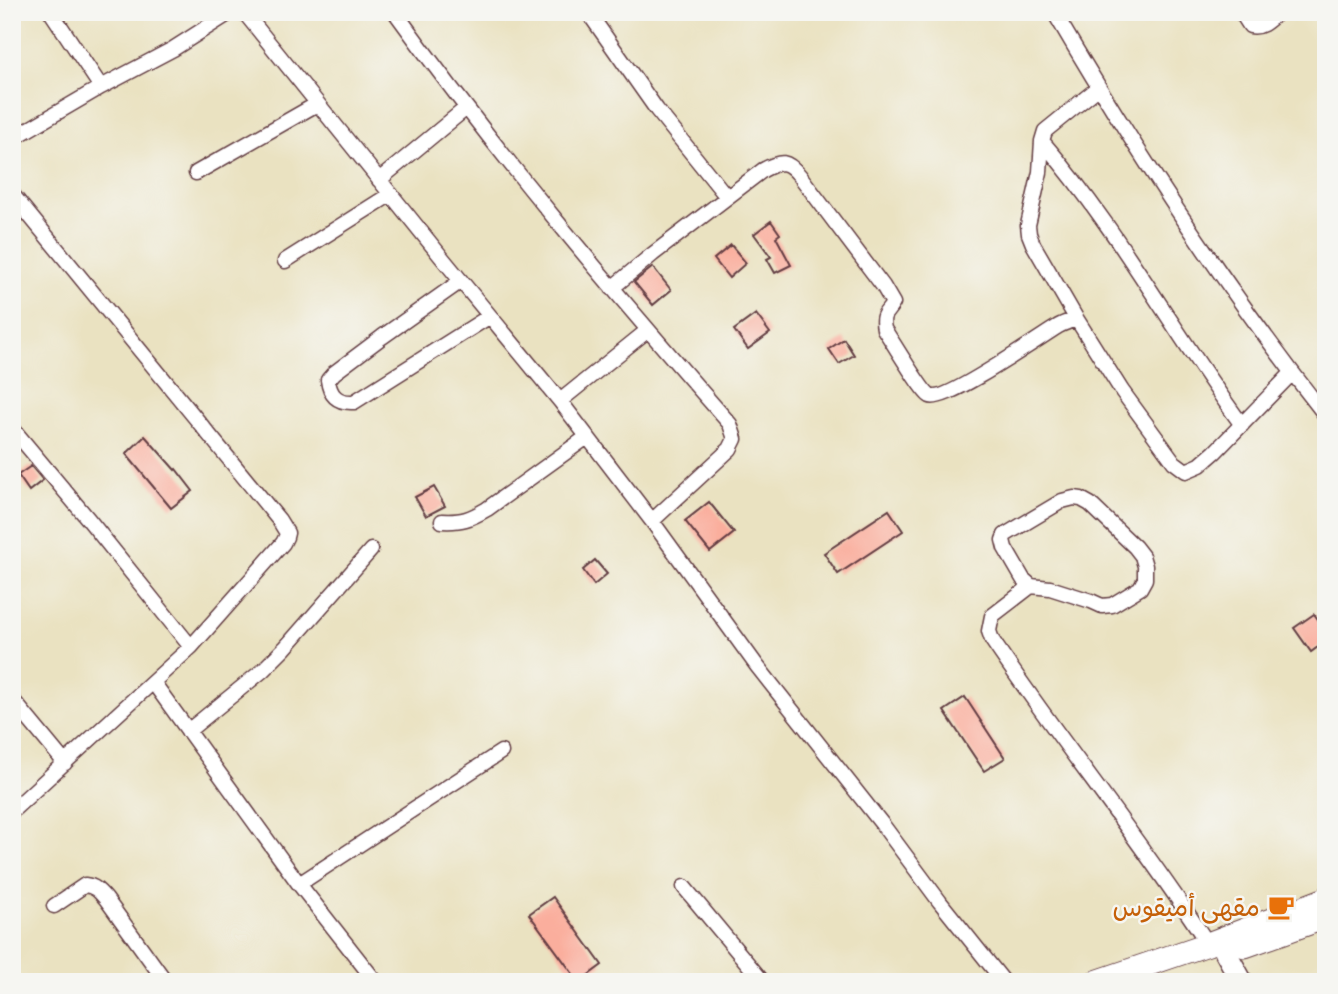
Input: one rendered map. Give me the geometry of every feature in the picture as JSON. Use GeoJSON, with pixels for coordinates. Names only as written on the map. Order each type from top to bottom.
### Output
{"type":"FeatureCollection","features":[{"type":"Feature","properties":{"kind":"main road"},"geometry":{"type":"LineString","coordinates":[[1143,982],[1218,945],[1326,899]]}},
{"type":"Feature","properties":{"kind":"main road"},"geometry":{"type":"LineString","coordinates":[[1096,982],[1218,945],[1326,917]]}},
{"type":"Feature","properties":{"kind":"street"},"geometry":{"type":"LineString","coordinates":[[51,12],[102,87]]}},
{"type":"Feature","properties":{"kind":"street"},"geometry":{"type":"LineString","coordinates":[[12,139],[173,49],[231,12]]}},
{"type":"Feature","properties":{"kind":"street"},"geometry":{"type":"LineString","coordinates":[[244,12],[560,401],[652,521],[757,666],[1004,982]]}},
{"type":"Feature","properties":{"kind":"street"},"geometry":{"type":"LineString","coordinates":[[395,12],[465,109],[540,202],[730,424],[735,439],[730,449],[652,521]]}},
{"type":"Feature","properties":{"kind":"street"},"geometry":{"type":"LineString","coordinates":[[588,12],[657,110],[727,197]]}},
{"type":"Feature","properties":{"kind":"street"},"geometry":{"type":"LineString","coordinates":[[1054,12],[1140,155],[1207,255],[1326,416]]}},
{"type":"Feature","properties":{"kind":"street"},"geometry":{"type":"LineString","coordinates":[[1241,12],[1250,26],[1254,27],[1267,22],[1278,12]]}},
{"type":"Feature","properties":{"kind":"street"},"geometry":{"type":"LineString","coordinates":[[1098,88],[1045,131],[1040,172],[1028,225],[1038,253],[1122,391],[1174,462],[1186,471],[1200,465],[1292,373]]}},
{"type":"Feature","properties":{"kind":"street"},"geometry":{"type":"LineString","coordinates":[[196,173],[317,104]]}},
{"type":"Feature","properties":{"kind":"street"},"geometry":{"type":"LineString","coordinates":[[379,180],[465,109]]}},
{"type":"Feature","properties":{"kind":"street"},"geometry":{"type":"LineString","coordinates":[[1042,141],[1104,221],[1242,425]]}},
{"type":"Feature","properties":{"kind":"street"},"geometry":{"type":"LineString","coordinates":[[612,288],[772,165],[788,163],[889,295],[893,303],[884,313],[884,329],[930,396],[942,395],[975,378],[1076,318]]}},
{"type":"Feature","properties":{"kind":"street"},"geometry":{"type":"LineString","coordinates":[[12,194],[287,533],[272,556],[191,647],[13,810]]}},
{"type":"Feature","properties":{"kind":"street"},"geometry":{"type":"LineString","coordinates":[[285,261],[391,194]]}},
{"type":"Feature","properties":{"kind":"street"},"geometry":{"type":"LineString","coordinates":[[461,281],[334,373],[328,380],[329,389],[336,399],[354,402],[490,316]]}},
{"type":"Feature","properties":{"kind":"street"},"geometry":{"type":"LineString","coordinates":[[560,401],[648,330]]}},
{"type":"Feature","properties":{"kind":"street"},"geometry":{"type":"LineString","coordinates":[[12,428],[191,647]]}},
{"type":"Feature","properties":{"kind":"street"},"geometry":{"type":"LineString","coordinates":[[442,521],[458,522],[487,509],[587,437]]}},
{"type":"Feature","properties":{"kind":"street"},"geometry":{"type":"LineString","coordinates":[[1031,586],[1023,579],[1005,548],[1004,535],[1062,500],[1082,499],[1090,504],[1142,556],[1145,579],[1139,588],[1112,604],[1102,606],[1050,588],[1031,586],[992,616],[989,631],[992,640],[1042,713],[1180,901],[1218,945],[1242,982]]}},
{"type":"Feature","properties":{"kind":"street"},"geometry":{"type":"LineString","coordinates":[[188,732],[277,656],[371,550]]}},
{"type":"Feature","properties":{"kind":"street"},"geometry":{"type":"LineString","coordinates":[[153,682],[299,884],[376,982]]}},
{"type":"Feature","properties":{"kind":"street"},"geometry":{"type":"LineString","coordinates":[[12,699],[65,763]]}},
{"type":"Feature","properties":{"kind":"street"},"geometry":{"type":"LineString","coordinates":[[299,884],[500,752]]}},
{"type":"Feature","properties":{"kind":"street"},"geometry":{"type":"LineString","coordinates":[[54,906],[85,885],[98,889],[166,982]]}},
{"type":"Feature","properties":{"kind":"street"},"geometry":{"type":"LineString","coordinates":[[684,887],[763,982]]}},
{"type":"Feature","properties":{"kind":"building"},"geometry":{"type":"Polygon","coordinates":[[[771,221],[780,234],[776,237],[791,265],[775,273],[767,259],[771,257],[754,234],[771,221]]]}},
{"type":"Feature","properties":{"kind":"building"},"geometry":{"type":"Polygon","coordinates":[[[731,245],[746,263],[729,278],[714,259],[731,245]]]}},
{"type":"Feature","properties":{"kind":"building"},"geometry":{"type":"Polygon","coordinates":[[[653,267],[671,290],[653,305],[634,282],[653,267]]]}},
{"type":"Feature","properties":{"kind":"building"},"geometry":{"type":"Polygon","coordinates":[[[756,314],[770,333],[748,349],[734,330],[756,314]]]}},
{"type":"Feature","properties":{"kind":"building"},"geometry":{"type":"Polygon","coordinates":[[[844,339],[854,355],[839,364],[829,349],[844,339]]]}},
{"type":"Feature","properties":{"kind":"building"},"geometry":{"type":"Polygon","coordinates":[[[145,436],[193,491],[171,508],[126,454],[145,436]]]}},
{"type":"Feature","properties":{"kind":"building"},"geometry":{"type":"Polygon","coordinates":[[[31,466],[43,480],[29,491],[18,475],[31,466]]]}},
{"type":"Feature","properties":{"kind":"building"},"geometry":{"type":"Polygon","coordinates":[[[434,487],[445,506],[426,516],[415,497],[434,487]]]}},
{"type":"Feature","properties":{"kind":"building"},"geometry":{"type":"Polygon","coordinates":[[[709,502],[734,533],[710,552],[685,521],[709,502]]]}},
{"type":"Feature","properties":{"kind":"building"},"geometry":{"type":"Polygon","coordinates":[[[889,510],[903,531],[838,574],[824,553],[889,510]]]}},
{"type":"Feature","properties":{"kind":"building"},"geometry":{"type":"Polygon","coordinates":[[[595,560],[607,574],[594,585],[583,570],[595,560]]]}},
{"type":"Feature","properties":{"kind":"building"},"geometry":{"type":"Polygon","coordinates":[[[1314,614],[1326,630],[1326,641],[1311,652],[1294,628],[1314,614]]]}},
{"type":"Feature","properties":{"kind":"building"},"geometry":{"type":"Polygon","coordinates":[[[965,697],[1005,758],[984,771],[944,711],[965,697]]]}},
{"type":"Feature","properties":{"kind":"building"},"geometry":{"type":"Polygon","coordinates":[[[553,897],[602,965],[579,982],[529,914],[553,897]]]}},
{"type":"Feature","properties":{"kind":"place","name":"مقهى أميقوس"},"geometry":{"type":"Point","coordinates":[1281,907]}}]}
